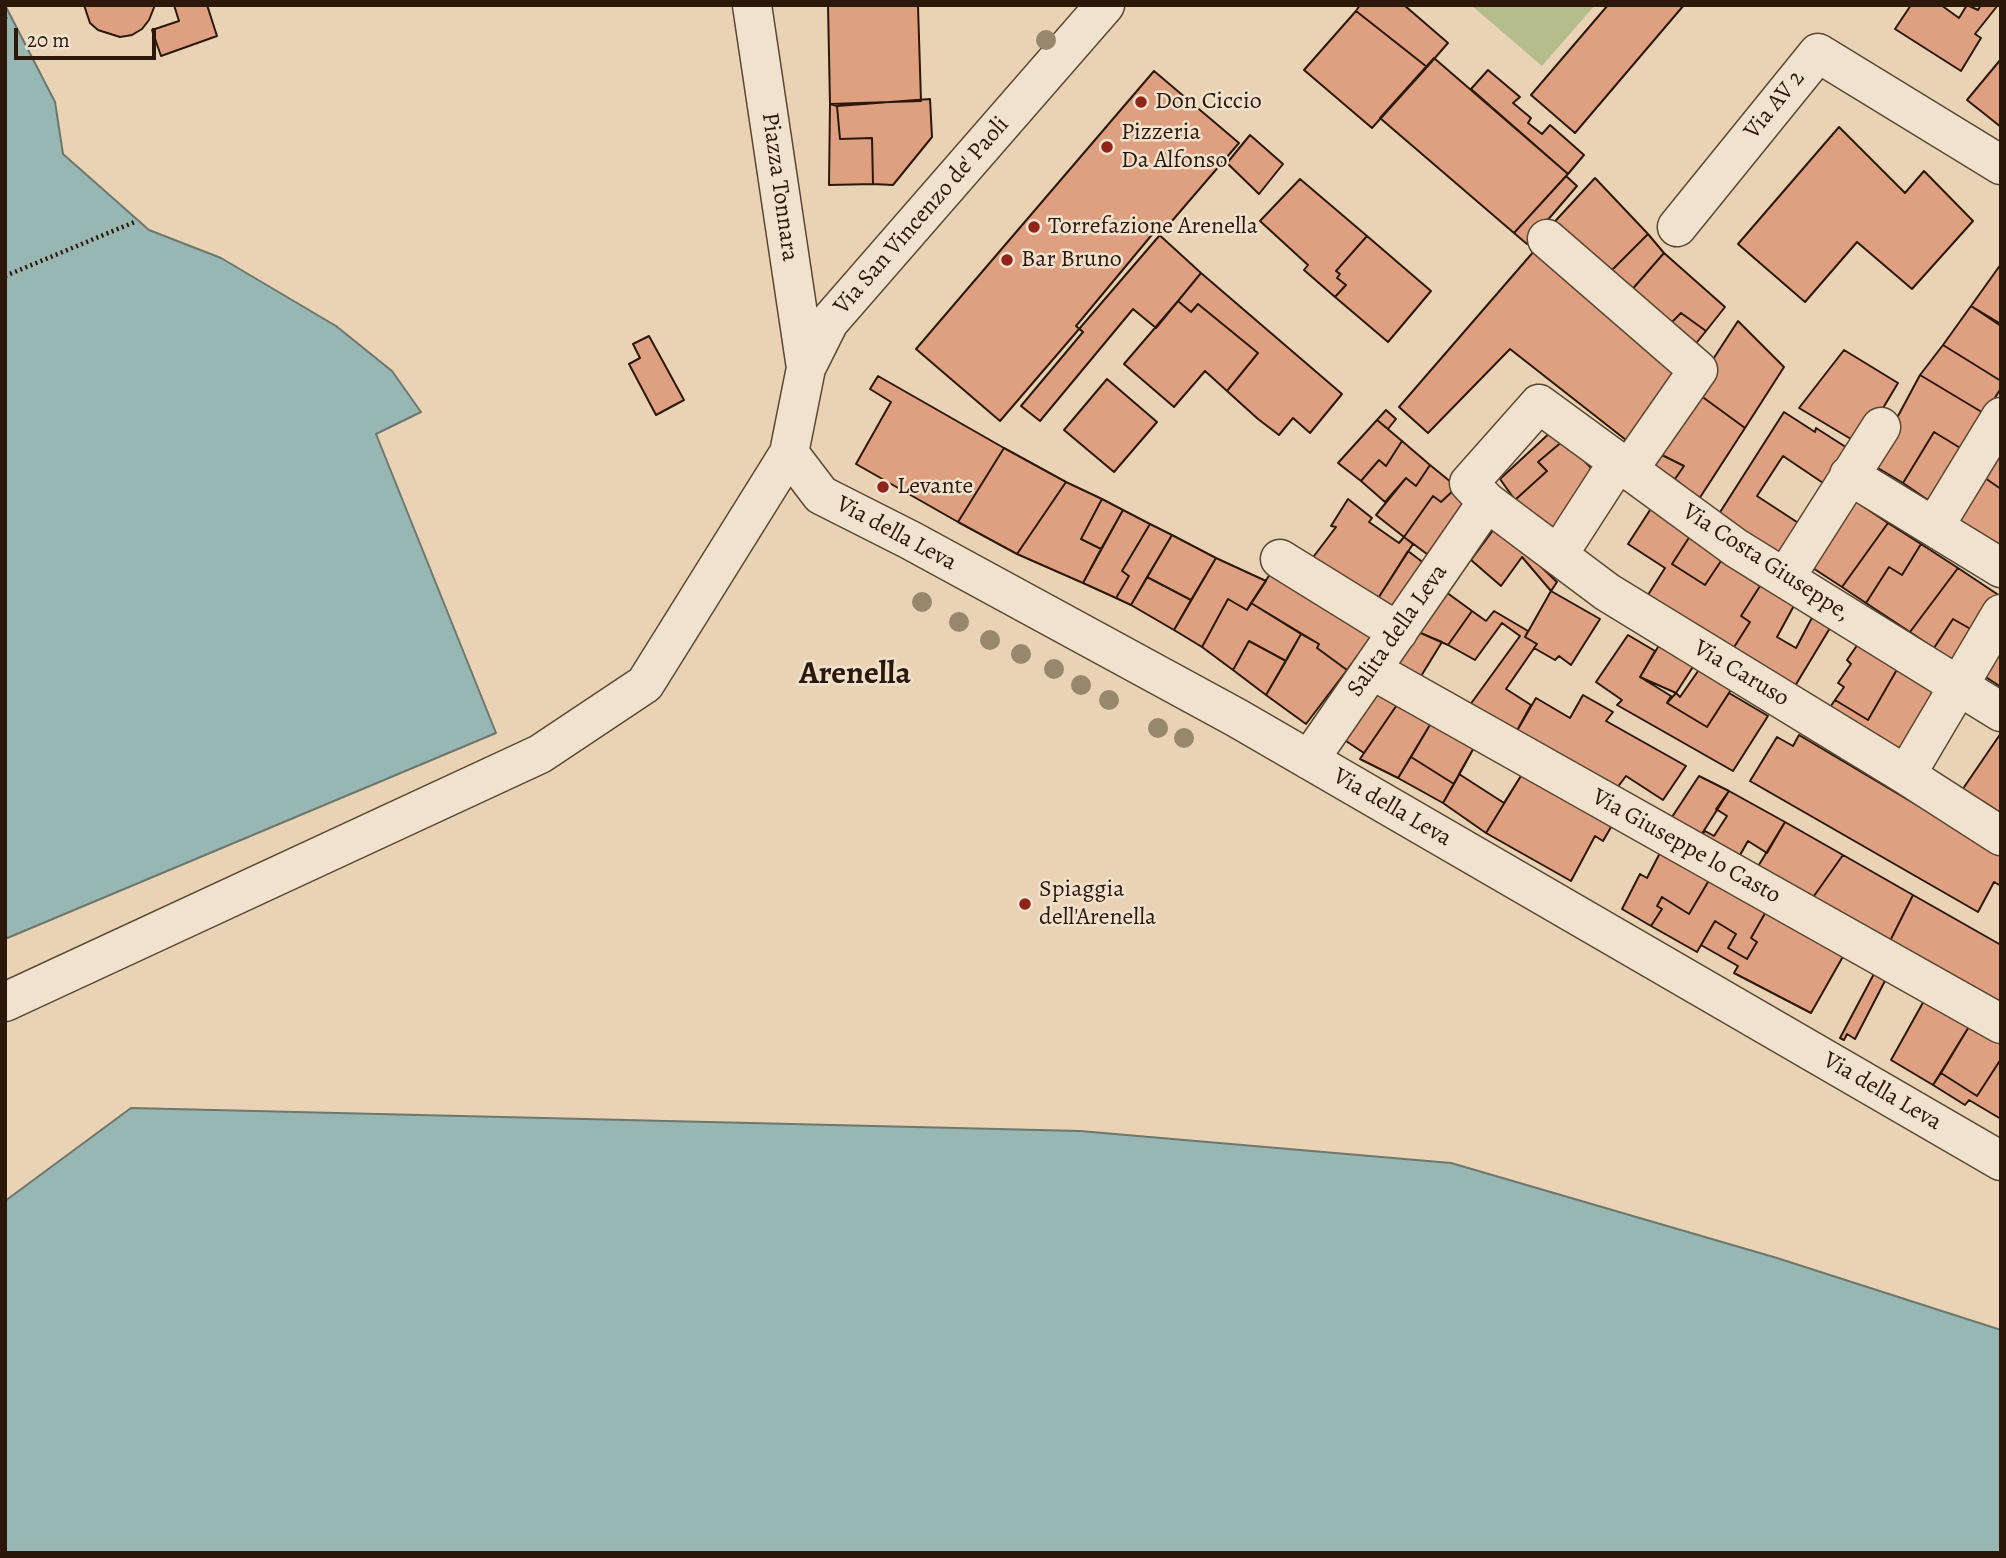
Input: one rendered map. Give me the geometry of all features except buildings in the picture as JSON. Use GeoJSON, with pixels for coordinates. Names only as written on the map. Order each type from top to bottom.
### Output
{"type":"FeatureCollection","features":[{"type":"Feature","properties":{"kind":"street","name":"Piazza Tonnara"},"geometry":{"type":"LineString","coordinates":[[752,5],[806,368]]}},
{"type":"Feature","properties":{"kind":"street","name":"Via San Vincenzo de' Paoli"},"geometry":{"type":"LineString","coordinates":[[789,453],[806,368],[829,322],[1105,5]]}},
{"type":"Feature","properties":{"kind":"street","name":"Via AV 2"},"geometry":{"type":"LineString","coordinates":[[1677,227],[1818,53],[2001,165]]}},
{"type":"Feature","properties":{"kind":"street"},"geometry":{"type":"LineString","coordinates":[[1547,239],[1698,370],[1558,555]]}},
{"type":"Feature","properties":{"kind":"street","name":"Via Costa Giuseppe,"},"geometry":{"type":"LineString","coordinates":[[1487,502],[1469,483],[1539,404],[1736,548],[2001,712]]}},
{"type":"Feature","properties":{"kind":"street"},"geometry":{"type":"LineString","coordinates":[[1934,527],[2001,417]]}},
{"type":"Feature","properties":{"kind":"street"},"geometry":{"type":"LineString","coordinates":[[1785,578],[1881,427]]}},
{"type":"Feature","properties":{"kind":"street"},"geometry":{"type":"LineString","coordinates":[[5,1002],[540,754],[645,684],[789,453]]}},
{"type":"Feature","properties":{"kind":"street","name":"Via della Leva"},"geometry":{"type":"LineString","coordinates":[[789,453],[821,495],[934,553],[1237,718],[2001,1161]]}},
{"type":"Feature","properties":{"kind":"street"},"geometry":{"type":"LineString","coordinates":[[1849,475],[2001,568]]}},
{"type":"Feature","properties":{"kind":"street","name":"Via Caruso"},"geometry":{"type":"LineString","coordinates":[[1487,502],[1606,592],[2001,836]]}},
{"type":"Feature","properties":{"kind":"street","name":"Salita della Leva"},"geometry":{"type":"LineString","coordinates":[[1309,760],[1487,502]]}},
{"type":"Feature","properties":{"kind":"street"},"geometry":{"type":"LineString","coordinates":[[1280,559],[1398,632]]}},
{"type":"Feature","properties":{"kind":"street"},"geometry":{"type":"LineString","coordinates":[[1906,775],[2001,614]]}},
{"type":"Feature","properties":{"kind":"street","name":"Via Giuseppe lo Casto"},"geometry":{"type":"LineString","coordinates":[[1372,670],[2001,1024]]}},
{"type":"Feature","properties":{"kind":"path"},"geometry":{"type":"LineString","coordinates":[[5,276],[137,221]]}},
{"type":"Feature","properties":{"kind":"green space"},"geometry":{"type":"Polygon","coordinates":[[[1471,5],[1595,5],[1542,66],[1471,5]]]}},
{"type":"Feature","properties":{"kind":"water"},"geometry":{"type":"Polygon","coordinates":[[[5,5],[55,102],[63,154],[149,230],[221,258],[336,326],[392,371],[421,412],[376,434],[496,733],[5,939],[5,5]]]}},
{"type":"Feature","properties":{"kind":"water"},"geometry":{"type":"Polygon","coordinates":[[[131,1108],[1080,1131],[1451,1163],[1777,1258],[2001,1330],[2001,1553],[5,1553],[5,1201],[131,1108]]]}},
{"type":"Feature","properties":{"kind":"place","name":"Don Ciccio"},"geometry":{"type":"Point","coordinates":[1141,102]}},
{"type":"Feature","properties":{"kind":"place","name":"Pizzeria Da Alfonso"},"geometry":{"type":"Point","coordinates":[1107,147]}},
{"type":"Feature","properties":{"kind":"place","name":"Torrefazione Arenella"},"geometry":{"type":"Point","coordinates":[1034,227]}},
{"type":"Feature","properties":{"kind":"place","name":"Bar Bruno"},"geometry":{"type":"Point","coordinates":[1007,260]}},
{"type":"Feature","properties":{"kind":"place","name":"Levante"},"geometry":{"type":"Point","coordinates":[883,487]}},
{"type":"Feature","properties":{"kind":"place","name":"Spiaggia dell'Arenella"},"geometry":{"type":"Point","coordinates":[1025,904]}},
{"type":"Feature","properties":{"kind":"district","name":"Arenella"},"geometry":{"type":"Point","coordinates":[855,675]}}]}
